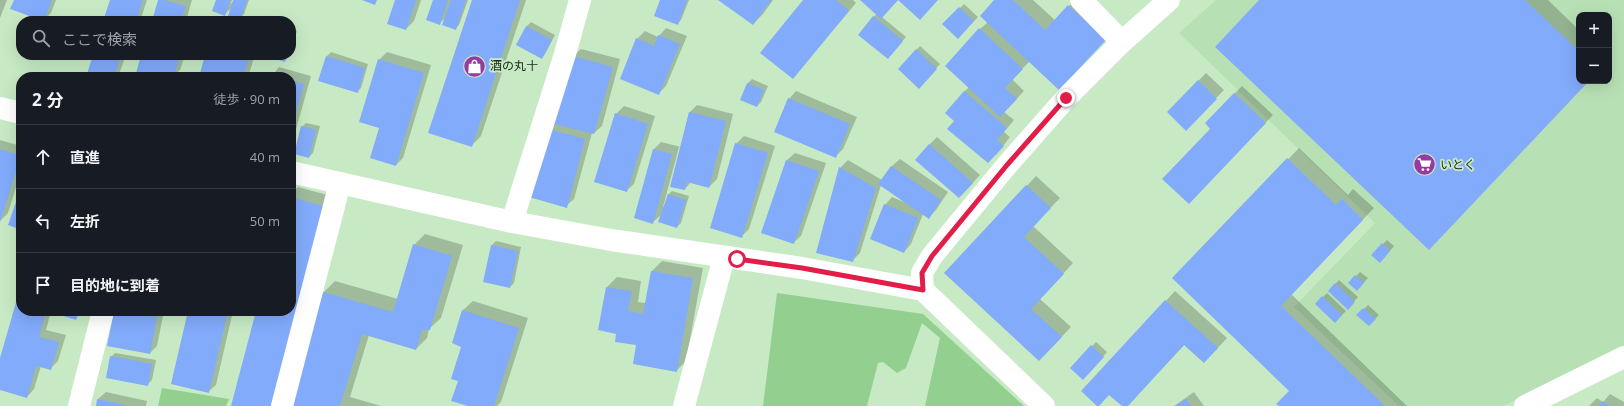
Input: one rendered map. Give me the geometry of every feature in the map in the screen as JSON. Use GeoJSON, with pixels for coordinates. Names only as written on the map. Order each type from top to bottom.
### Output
{"type":"FeatureCollection","features":[{"type":"Feature","properties":{"kind":"street"},"geometry":{"type":"LineString","coordinates":[[512,222],[565,54],[580,0]]}},
{"type":"Feature","properties":{"kind":"street"},"geometry":{"type":"LineString","coordinates":[[1081,0],[1122,42]]}},
{"type":"Feature","properties":{"kind":"street"},"geometry":{"type":"LineString","coordinates":[[923,290],[922,273],[932,256],[1007,165],[1066,98],[1122,42],[1169,0]]}},
{"type":"Feature","properties":{"kind":"street"},"geometry":{"type":"LineString","coordinates":[[0,108],[16,112]]}},
{"type":"Feature","properties":{"kind":"street"},"geometry":{"type":"LineString","coordinates":[[296,173],[512,222],[611,240],[802,268],[923,290],[1044,406]]}},
{"type":"Feature","properties":{"kind":"street"},"geometry":{"type":"LineString","coordinates":[[282,406],[340,183]]}},
{"type":"Feature","properties":{"kind":"street"},"geometry":{"type":"LineString","coordinates":[[684,406],[724,256]]}},
{"type":"Feature","properties":{"kind":"street"},"geometry":{"type":"LineString","coordinates":[[79,406],[102,316]]}},
{"type":"Feature","properties":{"kind":"street"},"geometry":{"type":"LineString","coordinates":[[1525,406],[1624,357]]}},
{"type":"Feature","properties":{"kind":"shaded area"},"geometry":{"type":"Polygon","coordinates":[[[1216,0],[1624,0],[1624,347],[1503,406],[1399,406],[1294,307],[1375,223],[1179,33],[1216,0]]]}},
{"type":"Feature","properties":{"kind":"shaded area"},"geometry":{"type":"Polygon","coordinates":[[[777,293],[923,314],[1024,406],[925,406],[940,338],[922,323],[906,368],[897,373],[883,362],[878,363],[867,406],[763,406],[777,293]]]}},
{"type":"Feature","properties":{"kind":"shaded area"},"geometry":{"type":"Polygon","coordinates":[[[162,388],[229,399],[226,406],[158,406],[162,388]]]}},
{"type":"Feature","properties":{"kind":"building"},"geometry":{"type":"Polygon","coordinates":[[[14,0],[52,0],[46,16],[30,16],[10,9],[14,0]]]}},
{"type":"Feature","properties":{"kind":"building"},"geometry":{"type":"Polygon","coordinates":[[[110,0],[143,0],[138,16],[105,16],[110,0]]]}},
{"type":"Feature","properties":{"kind":"building"},"geometry":{"type":"Polygon","coordinates":[[[158,0],[164,0],[186,6],[183,16],[153,16],[158,0]]]}},
{"type":"Feature","properties":{"kind":"building"},"geometry":{"type":"Polygon","coordinates":[[[216,0],[230,0],[225,16],[212,11],[216,0]]]}},
{"type":"Feature","properties":{"kind":"building"},"geometry":{"type":"Polygon","coordinates":[[[233,0],[247,0],[241,16],[228,16],[233,0]]]}},
{"type":"Feature","properties":{"kind":"building"},"geometry":{"type":"Polygon","coordinates":[[[362,0],[377,0],[375,5],[362,0]]]}},
{"type":"Feature","properties":{"kind":"building"},"geometry":{"type":"Polygon","coordinates":[[[395,0],[416,0],[406,30],[387,24],[395,0]]]}},
{"type":"Feature","properties":{"kind":"building"},"geometry":{"type":"Polygon","coordinates":[[[433,0],[448,0],[440,25],[426,20],[433,0]]]}},
{"type":"Feature","properties":{"kind":"building"},"geometry":{"type":"Polygon","coordinates":[[[451,0],[466,0],[456,30],[442,25],[451,0]]]}},
{"type":"Feature","properties":{"kind":"building","name":"酒の丸十"},"geometry":{"type":"Polygon","coordinates":[[[472,0],[520,0],[472,147],[428,133],[472,0]]]}},
{"type":"Feature","properties":{"kind":"building"},"geometry":{"type":"Polygon","coordinates":[[[660,0],[687,0],[678,25],[654,16],[660,0]]]}},
{"type":"Feature","properties":{"kind":"building"},"geometry":{"type":"Polygon","coordinates":[[[718,0],[771,0],[753,25],[718,0]]]}},
{"type":"Feature","properties":{"kind":"building"},"geometry":{"type":"Polygon","coordinates":[[[803,0],[836,0],[849,11],[793,79],[760,53],[803,0]]]}},
{"type":"Feature","properties":{"kind":"building"},"geometry":{"type":"Polygon","coordinates":[[[860,0],[898,0],[881,19],[860,0]]]}},
{"type":"Feature","properties":{"kind":"building"},"geometry":{"type":"Polygon","coordinates":[[[898,0],[938,0],[920,20],[898,0]]]}},
{"type":"Feature","properties":{"kind":"building"},"geometry":{"type":"Polygon","coordinates":[[[994,0],[1013,0],[1045,30],[1068,5],[1106,40],[1059,90],[980,16],[994,0]]]}},
{"type":"Feature","properties":{"kind":"building","name":"いとく"},"geometry":{"type":"Polygon","coordinates":[[[1259,0],[1525,0],[1576,48],[1576,84],[1586,84],[1429,250],[1215,47],[1259,0]]]}},
{"type":"Feature","properties":{"kind":"building"},"geometry":{"type":"Polygon","coordinates":[[[959,7],[974,21],[958,39],[942,24],[959,7]]]}},
{"type":"Feature","properties":{"kind":"building"},"geometry":{"type":"Polygon","coordinates":[[[873,16],[903,41],[888,59],[858,35],[873,16]]]}},
{"type":"Feature","properties":{"kind":"building"},"geometry":{"type":"Polygon","coordinates":[[[526,26],[552,40],[542,59],[516,45],[526,26]]]}},
{"type":"Feature","properties":{"kind":"building"},"geometry":{"type":"Polygon","coordinates":[[[979,28],[1023,69],[1005,88],[1017,99],[1000,117],[945,66],[979,28]]]}},
{"type":"Feature","properties":{"kind":"building"},"geometry":{"type":"Polygon","coordinates":[[[658,35],[680,44],[659,95],[620,79],[636,38],[654,46],[658,35]]]}},
{"type":"Feature","properties":{"kind":"building"},"geometry":{"type":"Polygon","coordinates":[[[916,49],[937,69],[919,89],[898,69],[916,49]]]}},
{"type":"Feature","properties":{"kind":"building"},"geometry":{"type":"Polygon","coordinates":[[[326,56],[365,68],[358,93],[318,81],[326,56]]]}},
{"type":"Feature","properties":{"kind":"building"},"geometry":{"type":"Polygon","coordinates":[[[573,56],[613,67],[594,134],[554,124],[573,56]]]}},
{"type":"Feature","properties":{"kind":"building"},"geometry":{"type":"Polygon","coordinates":[[[378,59],[424,73],[396,166],[370,158],[379,128],[359,122],[378,59]]]}},
{"type":"Feature","properties":{"kind":"building"},"geometry":{"type":"Polygon","coordinates":[[[91,60],[120,60],[116,72],[88,72],[91,60]]]}},
{"type":"Feature","properties":{"kind":"building"},"geometry":{"type":"Polygon","coordinates":[[[140,60],[179,60],[175,72],[136,72],[140,60]]]}},
{"type":"Feature","properties":{"kind":"building"},"geometry":{"type":"Polygon","coordinates":[[[204,60],[248,60],[245,72],[200,72],[204,60]]]}},
{"type":"Feature","properties":{"kind":"building"},"geometry":{"type":"Polygon","coordinates":[[[1198,80],[1217,99],[1186,131],[1167,112],[1198,80]]]}},
{"type":"Feature","properties":{"kind":"building"},"geometry":{"type":"Polygon","coordinates":[[[296,82],[304,84],[296,113],[296,82]]]}},
{"type":"Feature","properties":{"kind":"building"},"geometry":{"type":"Polygon","coordinates":[[[747,83],[764,90],[757,107],[740,100],[747,83]]]}},
{"type":"Feature","properties":{"kind":"building"},"geometry":{"type":"Polygon","coordinates":[[[964,91],[1007,128],[997,140],[1004,146],[988,163],[947,129],[954,121],[945,113],[964,91]]]}},
{"type":"Feature","properties":{"kind":"building"},"geometry":{"type":"Polygon","coordinates":[[[1234,93],[1266,123],[1189,204],[1162,179],[1210,129],[1205,123],[1234,93]]]}},
{"type":"Feature","properties":{"kind":"building"},"geometry":{"type":"Polygon","coordinates":[[[788,98],[850,124],[836,158],[774,132],[788,98]]]}},
{"type":"Feature","properties":{"kind":"building"},"geometry":{"type":"Polygon","coordinates":[[[689,112],[726,121],[709,188],[687,182],[685,190],[670,187],[689,112]]]}},
{"type":"Feature","properties":{"kind":"building"},"geometry":{"type":"Polygon","coordinates":[[[615,113],[648,124],[627,192],[594,182],[615,113]]]}},
{"type":"Feature","properties":{"kind":"building"},"geometry":{"type":"Polygon","coordinates":[[[301,126],[316,130],[309,158],[296,155],[296,146],[301,126]]]}},
{"type":"Feature","properties":{"kind":"building"},"geometry":{"type":"Polygon","coordinates":[[[548,129],[585,139],[567,208],[529,197],[548,129]]]}},
{"type":"Feature","properties":{"kind":"building"},"geometry":{"type":"Polygon","coordinates":[[[735,143],[768,153],[742,238],[710,228],[735,143]]]}},
{"type":"Feature","properties":{"kind":"building"},"geometry":{"type":"Polygon","coordinates":[[[929,144],[973,183],[959,198],[915,160],[929,144]]]}},
{"type":"Feature","properties":{"kind":"building"},"geometry":{"type":"Polygon","coordinates":[[[0,149],[16,154],[16,172],[0,222],[0,149]]]}},
{"type":"Feature","properties":{"kind":"building"},"geometry":{"type":"Polygon","coordinates":[[[653,149],[672,154],[653,224],[634,218],[653,149]]]}},
{"type":"Feature","properties":{"kind":"building"},"geometry":{"type":"Polygon","coordinates":[[[1287,158],[1336,205],[1342,199],[1363,220],[1281,306],[1385,406],[1279,406],[1276,404],[1289,391],[1172,278],[1287,158]]]}},
{"type":"Feature","properties":{"kind":"building"},"geometry":{"type":"Polygon","coordinates":[[[786,160],[819,171],[794,244],[761,233],[786,160]]]}},
{"type":"Feature","properties":{"kind":"building"},"geometry":{"type":"Polygon","coordinates":[[[891,166],[941,200],[929,219],[878,184],[891,166]]]}},
{"type":"Feature","properties":{"kind":"building"},"geometry":{"type":"Polygon","coordinates":[[[839,167],[876,188],[853,262],[816,253],[839,167]]]}},
{"type":"Feature","properties":{"kind":"building"},"geometry":{"type":"Polygon","coordinates":[[[1026,185],[1051,208],[1024,237],[1064,274],[1031,309],[1062,337],[1039,361],[944,273],[1026,185]]]}},
{"type":"Feature","properties":{"kind":"building"},"geometry":{"type":"Polygon","coordinates":[[[668,194],[686,200],[677,228],[658,222],[668,194]]]}},
{"type":"Feature","properties":{"kind":"building"},"geometry":{"type":"Polygon","coordinates":[[[296,198],[326,207],[272,406],[231,406],[255,316],[296,316],[296,198]]]}},
{"type":"Feature","properties":{"kind":"building"},"geometry":{"type":"Polygon","coordinates":[[[16,202],[16,228],[8,225],[16,202]]]}},
{"type":"Feature","properties":{"kind":"building"},"geometry":{"type":"Polygon","coordinates":[[[884,204],[918,218],[904,253],[870,239],[884,204]]]}},
{"type":"Feature","properties":{"kind":"building"},"geometry":{"type":"Polygon","coordinates":[[[1382,243],[1390,251],[1380,263],[1371,255],[1382,243]]]}},
{"type":"Feature","properties":{"kind":"building"},"geometry":{"type":"Polygon","coordinates":[[[413,244],[452,256],[430,330],[422,330],[416,350],[362,334],[340,406],[289,406],[323,292],[393,312],[413,244]]]}},
{"type":"Feature","properties":{"kind":"building"},"geometry":{"type":"Polygon","coordinates":[[[491,245],[518,251],[510,288],[483,282],[491,245]]]}},
{"type":"Feature","properties":{"kind":"building"},"geometry":{"type":"Polygon","coordinates":[[[651,271],[693,278],[677,372],[633,364],[636,345],[615,342],[616,334],[598,330],[606,287],[632,291],[628,311],[643,314],[651,271]]]}},
{"type":"Feature","properties":{"kind":"building"},"geometry":{"type":"Polygon","coordinates":[[[1355,275],[1364,283],[1357,291],[1348,283],[1355,275]]]}},
{"type":"Feature","properties":{"kind":"building"},"geometry":{"type":"Polygon","coordinates":[[[1335,283],[1355,302],[1348,310],[1328,291],[1335,283]]]}},
{"type":"Feature","properties":{"kind":"building"},"geometry":{"type":"Polygon","coordinates":[[[1322,296],[1342,315],[1335,323],[1315,304],[1322,296]]]}},
{"type":"Feature","properties":{"kind":"building"},"geometry":{"type":"Polygon","coordinates":[[[1165,300],[1218,348],[1204,363],[1184,345],[1128,406],[1122,406],[1109,395],[1099,406],[1097,406],[1081,391],[1165,300]]]}},
{"type":"Feature","properties":{"kind":"building"},"geometry":{"type":"Polygon","coordinates":[[[16,302],[16,316],[45,316],[39,337],[59,342],[51,370],[36,366],[27,398],[0,390],[0,358],[16,302]]]}},
{"type":"Feature","properties":{"kind":"building"},"geometry":{"type":"Polygon","coordinates":[[[1363,308],[1376,319],[1369,326],[1356,315],[1363,308]]]}},
{"type":"Feature","properties":{"kind":"building"},"geometry":{"type":"Polygon","coordinates":[[[462,310],[519,328],[494,406],[468,406],[451,401],[458,381],[451,379],[461,347],[452,343],[462,310]]]}},
{"type":"Feature","properties":{"kind":"building"},"geometry":{"type":"Polygon","coordinates":[[[63,316],[77,316],[76,320],[63,316]]]}},
{"type":"Feature","properties":{"kind":"building"},"geometry":{"type":"Polygon","coordinates":[[[113,316],[157,316],[150,354],[107,346],[113,316]]]}},
{"type":"Feature","properties":{"kind":"building"},"geometry":{"type":"Polygon","coordinates":[[[187,316],[227,316],[209,393],[171,384],[187,316]]]}},
{"type":"Feature","properties":{"kind":"building"},"geometry":{"type":"Polygon","coordinates":[[[1091,345],[1104,357],[1083,380],[1070,368],[1091,345]]]}},
{"type":"Feature","properties":{"kind":"building"},"geometry":{"type":"Polygon","coordinates":[[[110,356],[152,364],[148,386],[106,378],[110,356]]]}},
{"type":"Feature","properties":{"kind":"building"},"geometry":{"type":"Polygon","coordinates":[[[97,399],[125,405],[125,406],[96,406],[97,399]]]}},
{"type":"Feature","properties":{"kind":"building"},"geometry":{"type":"Polygon","coordinates":[[[1186,399],[1191,406],[1175,406],[1186,399]]]}},
{"type":"Feature","properties":{"kind":"building"},"geometry":{"type":"Polygon","coordinates":[[[1602,401],[1610,406],[1600,406],[1602,401]]]}},
{"type":"Feature","properties":{"kind":"place","name":"酒の丸十"},"geometry":{"type":"Point","coordinates":[474,66]}},
{"type":"Feature","properties":{"kind":"place","name":"いとく"},"geometry":{"type":"Point","coordinates":[1424,165]}},
{"type":"Feature","properties":{"kind":"route"},"geometry":{"type":"LineString","coordinates":[[737,259],[802,268],[923,290],[922,273],[932,256],[1007,165],[1066,98]]}}]}
